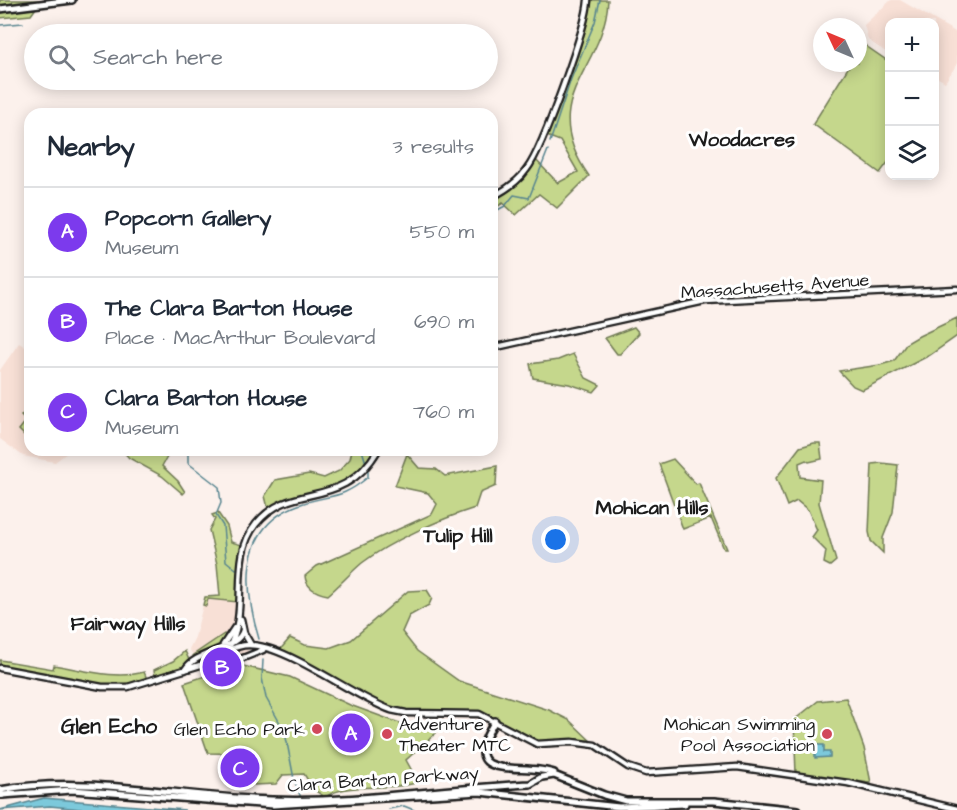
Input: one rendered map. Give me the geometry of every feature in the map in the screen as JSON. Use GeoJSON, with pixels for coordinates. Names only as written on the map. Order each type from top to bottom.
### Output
{"type":"FeatureCollection","features":[{"type":"Feature","properties":{"kind":"main road"},"geometry":{"type":"LineString","coordinates":[[0,9],[72,0]]}},
{"type":"Feature","properties":{"kind":"main road"},"geometry":{"type":"LineString","coordinates":[[498,194],[520,177],[540,147],[583,25],[588,0]]}},
{"type":"Feature","properties":{"kind":"main road","name":"Massachusetts Avenue"},"geometry":{"type":"LineString","coordinates":[[498,347],[705,301],[957,289]]}},
{"type":"Feature","properties":{"kind":"main road"},"geometry":{"type":"LineString","coordinates":[[247,656],[252,650],[243,630],[240,613],[242,556],[248,537],[258,522],[282,503],[341,487],[367,466],[374,456]]}},
{"type":"Feature","properties":{"kind":"main road"},"geometry":{"type":"LineString","coordinates":[[231,661],[226,657],[227,651],[232,642],[240,613]]}},
{"type":"Feature","properties":{"kind":"main road"},"geometry":{"type":"LineString","coordinates":[[222,646],[233,632],[240,613]]}},
{"type":"Feature","properties":{"kind":"main road"},"geometry":{"type":"LineString","coordinates":[[184,670],[192,661],[240,638],[243,630]]}},
{"type":"Feature","properties":{"kind":"main road"},"geometry":{"type":"LineString","coordinates":[[207,663],[227,651],[251,645],[269,649],[391,710],[406,713],[479,714],[537,744],[572,742],[595,745],[628,767],[646,773],[736,768],[848,783],[957,810]]}},
{"type":"Feature","properties":{"kind":"main road"},"geometry":{"type":"LineString","coordinates":[[0,668],[117,688],[207,663],[231,661],[269,649]]}},
{"type":"Feature","properties":{"kind":"main road"},"geometry":{"type":"LineString","coordinates":[[495,722],[484,742],[486,759],[500,769],[544,770],[561,776]]}},
{"type":"Feature","properties":{"kind":"main road"},"geometry":{"type":"LineString","coordinates":[[522,770],[529,771],[533,775],[525,784]]}},
{"type":"Feature","properties":{"kind":"main road","name":"Clara Barton Parkway"},"geometry":{"type":"LineString","coordinates":[[0,794],[74,785],[266,800],[301,800],[525,784],[547,775],[561,776],[594,791],[626,801],[726,803],[798,810]]}},
{"type":"Feature","properties":{"kind":"main road","name":"Clara Barton Parkway"},"geometry":{"type":"LineString","coordinates":[[0,794],[72,790],[273,805],[479,792],[593,805],[632,807],[726,803]]}},
{"type":"Feature","properties":{"kind":"main road"},"geometry":{"type":"LineString","coordinates":[[593,805],[600,804],[603,800],[594,791]]}},
{"type":"Feature","properties":{"kind":"main road"},"geometry":{"type":"LineString","coordinates":[[451,796],[479,792]]}},
{"type":"Feature","properties":{"kind":"main road"},"geometry":{"type":"LineString","coordinates":[[416,796],[426,797]]}},
{"type":"Feature","properties":{"kind":"shaded area"},"geometry":{"type":"Polygon","coordinates":[[[891,0],[900,0],[931,18],[885,18],[885,51],[868,40],[867,22],[891,0]]]}},
{"type":"Feature","properties":{"kind":"shaded area"},"geometry":{"type":"Polygon","coordinates":[[[939,23],[957,33],[957,64],[945,82],[939,78],[939,23]]]}},
{"type":"Feature","properties":{"kind":"shaded area"},"geometry":{"type":"Polygon","coordinates":[[[19,343],[24,346],[24,456],[63,456],[55,462],[23,456],[0,439],[0,370],[19,343]]]}},
{"type":"Feature","properties":{"kind":"shaded area"},"geometry":{"type":"Polygon","coordinates":[[[205,597],[239,597],[236,621],[223,643],[195,658],[189,649],[195,637],[205,597]]]}},
{"type":"Feature","properties":{"kind":"shaded area"},"geometry":{"type":"Polygon","coordinates":[[[241,648],[248,648],[248,652],[237,658],[229,657],[230,653],[241,648]]]}},
{"type":"Feature","properties":{"kind":"green space"},"geometry":{"type":"Polygon","coordinates":[[[0,0],[51,0],[0,7],[0,0]]]}},
{"type":"Feature","properties":{"kind":"green space"},"geometry":{"type":"Polygon","coordinates":[[[592,0],[608,0],[604,24],[596,46],[570,104],[568,125],[574,149],[589,176],[557,208],[539,194],[516,215],[503,203],[498,206],[498,193],[507,188],[534,158],[558,183],[578,172],[560,141],[544,135],[587,23],[592,0]]]}},
{"type":"Feature","properties":{"kind":"green space"},"geometry":{"type":"Polygon","coordinates":[[[36,8],[31,15],[0,18],[0,13],[36,8]]]}},
{"type":"Feature","properties":{"kind":"green space"},"geometry":{"type":"Polygon","coordinates":[[[867,47],[885,59],[885,166],[880,173],[813,124],[845,72],[867,72],[867,47]]]}},
{"type":"Feature","properties":{"kind":"green space"},"geometry":{"type":"Polygon","coordinates":[[[957,318],[957,336],[930,355],[862,390],[853,386],[839,371],[894,361],[907,343],[957,318]]]}},
{"type":"Feature","properties":{"kind":"green space"},"geometry":{"type":"Polygon","coordinates":[[[634,327],[639,333],[620,354],[617,354],[605,338],[634,327]]]}},
{"type":"Feature","properties":{"kind":"green space"},"geometry":{"type":"Polygon","coordinates":[[[573,354],[586,378],[600,385],[594,392],[569,384],[533,378],[530,364],[558,360],[573,354]]]}},
{"type":"Feature","properties":{"kind":"green space"},"geometry":{"type":"Polygon","coordinates":[[[24,424],[24,435],[19,430],[24,424]]]}},
{"type":"Feature","properties":{"kind":"green space"},"geometry":{"type":"Polygon","coordinates":[[[820,443],[822,459],[799,463],[800,477],[821,480],[819,503],[836,561],[830,566],[824,563],[826,551],[812,537],[817,530],[808,510],[797,501],[787,506],[776,478],[800,447],[820,443]]]}},
{"type":"Feature","properties":{"kind":"green space"},"geometry":{"type":"Polygon","coordinates":[[[127,456],[168,456],[162,466],[178,481],[185,492],[183,494],[162,476],[127,456]]]}},
{"type":"Feature","properties":{"kind":"green space"},"geometry":{"type":"Polygon","coordinates":[[[351,456],[370,456],[351,477],[338,484],[283,500],[268,508],[265,496],[275,480],[309,474],[324,478],[339,471],[351,456]]]}},
{"type":"Feature","properties":{"kind":"green space"},"geometry":{"type":"Polygon","coordinates":[[[406,456],[419,468],[436,469],[445,476],[497,466],[496,486],[480,493],[475,508],[416,531],[387,547],[358,567],[328,595],[320,593],[307,584],[305,576],[317,566],[432,514],[437,504],[428,493],[395,486],[406,456]]]}},
{"type":"Feature","properties":{"kind":"green space"},"geometry":{"type":"Polygon","coordinates":[[[673,459],[696,484],[699,483],[727,549],[724,549],[711,518],[683,529],[659,464],[673,459]]]}},
{"type":"Feature","properties":{"kind":"green space"},"geometry":{"type":"Polygon","coordinates":[[[872,464],[898,465],[893,512],[883,538],[883,553],[871,541],[869,532],[872,464]]]}},
{"type":"Feature","properties":{"kind":"green space"},"geometry":{"type":"Polygon","coordinates":[[[218,513],[227,526],[231,542],[242,545],[238,602],[208,599],[206,606],[203,605],[205,597],[220,596],[217,564],[209,530],[215,519],[212,515],[218,513]]]}},
{"type":"Feature","properties":{"kind":"green space"},"geometry":{"type":"Polygon","coordinates":[[[427,590],[432,598],[429,605],[409,616],[402,632],[417,651],[459,681],[549,710],[569,720],[595,745],[537,744],[479,714],[406,713],[391,710],[278,652],[290,638],[305,645],[329,648],[351,640],[408,591],[427,590]]]}},
{"type":"Feature","properties":{"kind":"green space"},"geometry":{"type":"Polygon","coordinates":[[[224,634],[226,637],[224,641],[217,648],[194,657],[193,655],[224,634]]]}},
{"type":"Feature","properties":{"kind":"green space"},"geometry":{"type":"Polygon","coordinates":[[[185,651],[189,660],[182,669],[155,676],[154,670],[173,661],[185,651]]]}},
{"type":"Feature","properties":{"kind":"green space"},"geometry":{"type":"Polygon","coordinates":[[[0,660],[53,669],[54,665],[111,675],[144,672],[147,679],[111,685],[92,684],[0,666],[0,660]]]}},
{"type":"Feature","properties":{"kind":"green space","name":"Glen Echo Park"},"geometry":{"type":"Polygon","coordinates":[[[239,665],[290,677],[350,705],[403,724],[432,724],[436,733],[406,760],[417,780],[415,783],[404,786],[345,789],[325,797],[314,790],[304,774],[283,775],[276,784],[254,785],[250,754],[208,753],[184,683],[239,665]]]}},
{"type":"Feature","properties":{"kind":"green space","name":"Mohican Swimming Pool Association"},"geometry":{"type":"Polygon","coordinates":[[[846,698],[864,748],[871,783],[796,774],[794,720],[818,701],[846,698]]]}},
{"type":"Feature","properties":{"kind":"water"},"geometry":{"type":"Polygon","coordinates":[[[815,745],[824,745],[824,752],[830,752],[830,757],[815,758],[815,745]]]}},
{"type":"Feature","properties":{"kind":"water"},"geometry":{"type":"Polygon","coordinates":[[[44,798],[185,810],[91,810],[50,806],[0,810],[44,798]]]}},
{"type":"Feature","properties":{"kind":"waterway"},"geometry":{"type":"LineString","coordinates":[[550,142],[571,79],[595,22],[600,0]]}},
{"type":"Feature","properties":{"kind":"waterway"},"geometry":{"type":"LineString","coordinates":[[0,25],[23,23]]}},
{"type":"Feature","properties":{"kind":"waterway"},"geometry":{"type":"LineString","coordinates":[[498,210],[505,206],[514,195],[529,198],[548,150]]}},
{"type":"Feature","properties":{"kind":"waterway"},"geometry":{"type":"LineString","coordinates":[[188,456],[188,463],[219,487],[221,503],[216,515],[223,526],[226,561],[236,569]]}},
{"type":"Feature","properties":{"kind":"waterway"},"geometry":{"type":"LineString","coordinates":[[364,456],[366,463]]}},
{"type":"Feature","properties":{"kind":"waterway"},"geometry":{"type":"LineString","coordinates":[[259,639],[250,598],[249,579],[256,542],[266,526],[281,514],[301,504],[350,490],[368,477],[368,468]]}},
{"type":"Feature","properties":{"kind":"waterway"},"geometry":{"type":"LineString","coordinates":[[263,660],[262,678],[266,698],[285,732],[294,779],[301,798]]}},
{"type":"Feature","properties":{"kind":"waterway"},"geometry":{"type":"LineString","coordinates":[[389,809],[404,806],[414,810]]}},
{"type":"Feature","properties":{"kind":"place","name":"The Clara Barton House"},"geometry":{"type":"Point","coordinates":[222,667]}},
{"type":"Feature","properties":{"kind":"place","name":"Glen Echo Park"},"geometry":{"type":"Point","coordinates":[317,729]}},
{"type":"Feature","properties":{"kind":"place","name":"Popcorn Gallery"},"geometry":{"type":"Point","coordinates":[351,733]}},
{"type":"Feature","properties":{"kind":"place","name":"Adventure Theater MTC"},"geometry":{"type":"Point","coordinates":[387,734]}},
{"type":"Feature","properties":{"kind":"place","name":"Mohican Swimming Pool Association"},"geometry":{"type":"Point","coordinates":[827,734]}},
{"type":"Feature","properties":{"kind":"place","name":"Clara Barton House"},"geometry":{"type":"Point","coordinates":[240,768]}},
{"type":"Feature","properties":{"kind":"district","name":"Woodacres"},"geometry":{"type":"Point","coordinates":[742,139]}},
{"type":"Feature","properties":{"kind":"district","name":"Mohican Hills"},"geometry":{"type":"Point","coordinates":[652,507]}},
{"type":"Feature","properties":{"kind":"district","name":"Tulip Hill"},"geometry":{"type":"Point","coordinates":[458,535]}},
{"type":"Feature","properties":{"kind":"district","name":"Fairway Hills"},"geometry":{"type":"Point","coordinates":[128,623]}},
{"type":"Feature","properties":{"kind":"district","name":"Glen Echo"},"geometry":{"type":"Point","coordinates":[109,726]}}]}
